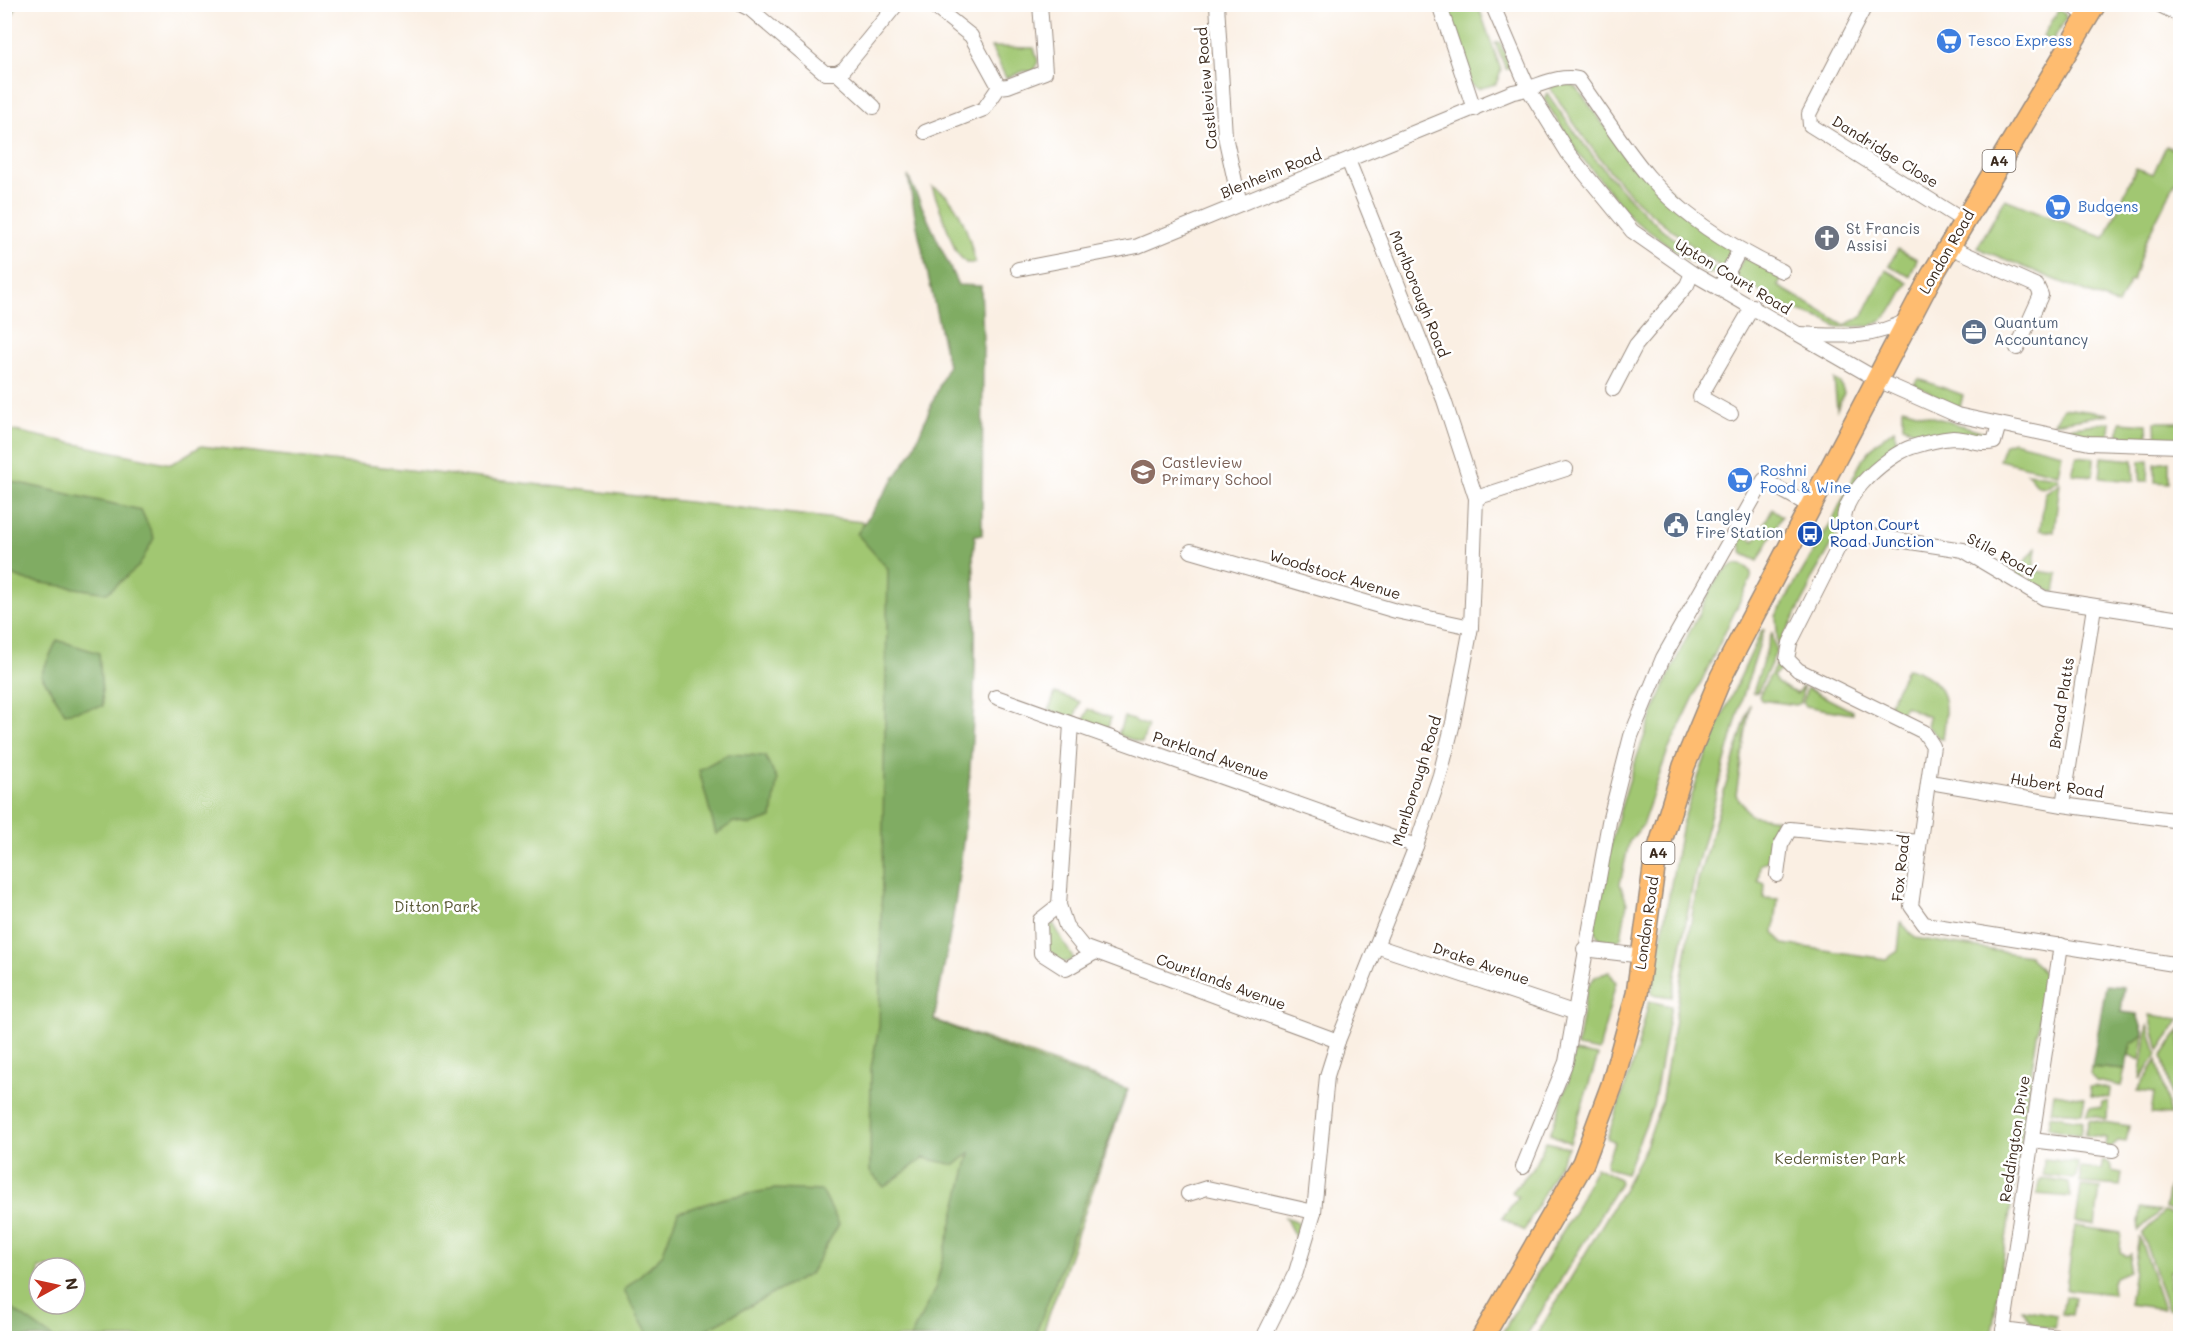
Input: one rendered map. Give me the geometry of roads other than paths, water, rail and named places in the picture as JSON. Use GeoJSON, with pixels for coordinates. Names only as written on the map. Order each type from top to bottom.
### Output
{"type":"FeatureCollection","features":[{"type":"Feature","properties":{"kind":"main road","name":"London Road"},"geometry":{"type":"LineString","coordinates":[[1482,1338],[1583,1163],[1612,1085],[1637,994],[1655,861],[1684,766],[1721,677],[1908,320],[2084,9]]}},
{"type":"Feature","properties":{"kind":"street"},"geometry":{"type":"LineString","coordinates":[[740,4],[750,9],[825,73],[837,73],[844,69],[897,4]]}},
{"type":"Feature","properties":{"kind":"street"},"geometry":{"type":"LineString","coordinates":[[931,4],[971,36],[999,87]]}},
{"type":"Feature","properties":{"kind":"street"},"geometry":{"type":"LineString","coordinates":[[925,132],[984,109],[999,87],[1008,86],[1045,72],[1040,4]]}},
{"type":"Feature","properties":{"kind":"street","name":"Castleview Road"},"geometry":{"type":"LineString","coordinates":[[1217,4],[1225,136],[1240,204]]}},
{"type":"Feature","properties":{"kind":"street"},"geometry":{"type":"LineString","coordinates":[[1439,4],[1474,109]]}},
{"type":"Feature","properties":{"kind":"street","name":"Upton Court Road"},"geometry":{"type":"LineString","coordinates":[[1492,4],[1529,90],[1568,153],[1632,231],[1692,273],[1753,306],[1794,333],[1878,380],[1937,408],[2089,443],[2181,446]]}},
{"type":"Feature","properties":{"kind":"street","name":"Dandridge Close"},"geometry":{"type":"LineString","coordinates":[[1866,4],[1809,114],[1810,124],[1964,221]]}},
{"type":"Feature","properties":{"kind":"street"},"geometry":{"type":"LineString","coordinates":[[2158,4],[2181,15]]}},
{"type":"Feature","properties":{"kind":"street"},"geometry":{"type":"LineString","coordinates":[[837,73],[874,107]]}},
{"type":"Feature","properties":{"kind":"street","name":"Upton Court Road"},"geometry":{"type":"LineString","coordinates":[[1529,90],[1564,76],[1578,79],[1649,177],[1700,223],[1739,251],[1782,271]]}},
{"type":"Feature","properties":{"kind":"street","name":"Blenheim Road"},"geometry":{"type":"LineString","coordinates":[[1018,269],[1138,246],[1513,92],[1529,90]]}},
{"type":"Feature","properties":{"kind":"street","name":"Marlborough Road"},"geometry":{"type":"LineString","coordinates":[[1263,1338],[1296,1272],[1314,1212],[1327,1076],[1338,1041],[1416,846],[1440,776],[1472,627],[1476,498],[1443,400],[1348,160]]}},
{"type":"Feature","properties":{"kind":"street"},"geometry":{"type":"LineString","coordinates":[[1950,247],[2037,286],[2041,295],[2017,348]]}},
{"type":"Feature","properties":{"kind":"street"},"geometry":{"type":"LineString","coordinates":[[1719,289],[1739,251]]}},
{"type":"Feature","properties":{"kind":"street"},"geometry":{"type":"LineString","coordinates":[[1612,388],[1636,345],[1687,285],[1692,273]]}},
{"type":"Feature","properties":{"kind":"street"},"geometry":{"type":"LineString","coordinates":[[1731,414],[1700,397],[1753,306]]}},
{"type":"Feature","properties":{"kind":"street"},"geometry":{"type":"LineString","coordinates":[[1794,333],[1867,336],[1887,331],[1908,320]]}},
{"type":"Feature","properties":{"kind":"street"},"geometry":{"type":"LineString","coordinates":[[1851,535],[1847,531],[1846,508],[1850,498],[1869,475],[1909,447],[1954,438],[1986,444],[1994,442],[1999,424]]}},
{"type":"Feature","properties":{"kind":"street"},"geometry":{"type":"LineString","coordinates":[[1476,498],[1566,469]]}},
{"type":"Feature","properties":{"kind":"street"},"geometry":{"type":"LineString","coordinates":[[1523,1167],[1566,1062],[1576,1013],[1584,949],[1609,822],[1631,736],[1663,658],[1764,480],[1810,506]]}},
{"type":"Feature","properties":{"kind":"street","name":"Stile Road"},"geometry":{"type":"LineString","coordinates":[[1851,535],[1865,535],[1963,550],[2044,598],[2181,619]]}},
{"type":"Feature","properties":{"kind":"street","name":"Fox Road"},"geometry":{"type":"LineString","coordinates":[[1851,535],[1839,546],[1790,643],[1787,659],[1798,670],[1924,732],[1933,746],[1930,782],[1911,906],[1924,924],[2181,964]]}},
{"type":"Feature","properties":{"kind":"street","name":"Woodstock Avenue"},"geometry":{"type":"LineString","coordinates":[[1191,551],[1396,611],[1472,627]]}},
{"type":"Feature","properties":{"kind":"street","name":"Broad Platts"},"geometry":{"type":"LineString","coordinates":[[2063,805],[2094,607]]}},
{"type":"Feature","properties":{"kind":"street","name":"Parkland Avenue"},"geometry":{"type":"LineString","coordinates":[[996,697],[1416,846]]}},
{"type":"Feature","properties":{"kind":"street","name":"Courtlands Avenue"},"geometry":{"type":"LineString","coordinates":[[1071,724],[1059,905],[1066,926],[1083,947],[1094,953],[1338,1041]]}},
{"type":"Feature","properties":{"kind":"street","name":"Hubert Road"},"geometry":{"type":"LineString","coordinates":[[1930,782],[2063,805],[2181,820]]}},
{"type":"Feature","properties":{"kind":"street"},"geometry":{"type":"LineString","coordinates":[[1777,875],[1781,845],[1791,829],[1919,842]]}},
{"type":"Feature","properties":{"kind":"street"},"geometry":{"type":"LineString","coordinates":[[1059,905],[1040,920],[1041,953],[1066,969],[1094,953]]}},
{"type":"Feature","properties":{"kind":"street","name":"Reddington Drive"},"geometry":{"type":"LineString","coordinates":[[2002,1334],[2061,945]]}},
{"type":"Feature","properties":{"kind":"street","name":"Drake Avenue"},"geometry":{"type":"LineString","coordinates":[[1376,946],[1576,1013]]}},
{"type":"Feature","properties":{"kind":"street"},"geometry":{"type":"LineString","coordinates":[[1584,949],[1643,956]]}},
{"type":"Feature","properties":{"kind":"street"},"geometry":{"type":"LineString","coordinates":[[2032,1140],[2113,1150]]}},
{"type":"Feature","properties":{"kind":"street"},"geometry":{"type":"LineString","coordinates":[[1188,1194],[1207,1188],[1314,1212]]}},
{"type":"Feature","properties":{"kind":"street"},"geometry":{"type":"LineString","coordinates":[[2002,1334],[2066,1338]]}},
{"type":"Feature","properties":{"kind":"place","name":"Tesco Express"},"geometry":{"type":"Point","coordinates":[1949,41]}},
{"type":"Feature","properties":{"kind":"place","name":"Budgens"},"geometry":{"type":"Point","coordinates":[2058,207]}},
{"type":"Feature","properties":{"kind":"place","name":"St Francis Assisi"},"geometry":{"type":"Point","coordinates":[1827,238]}},
{"type":"Feature","properties":{"kind":"place","name":"Quantum Accountancy"},"geometry":{"type":"Point","coordinates":[1974,332]}},
{"type":"Feature","properties":{"kind":"place","name":"Castleview Primary School"},"geometry":{"type":"Point","coordinates":[1143,472]}},
{"type":"Feature","properties":{"kind":"place","name":"Roshni Food & Wine"},"geometry":{"type":"Point","coordinates":[1740,480]}},
{"type":"Feature","properties":{"kind":"place","name":"Langley Fire Station"},"geometry":{"type":"Point","coordinates":[1676,525]}},
{"type":"Feature","properties":{"kind":"place","name":"Upton Court Road Junction"},"geometry":{"type":"Point","coordinates":[1810,534]}},
{"type":"Feature","properties":{"kind":"park label","name":"Ditton Park"},"geometry":{"type":"Point","coordinates":[436,907]}},
{"type":"Feature","properties":{"kind":"park label","name":"Kedermister Park"},"geometry":{"type":"Point","coordinates":[1840,1159]}}]}
